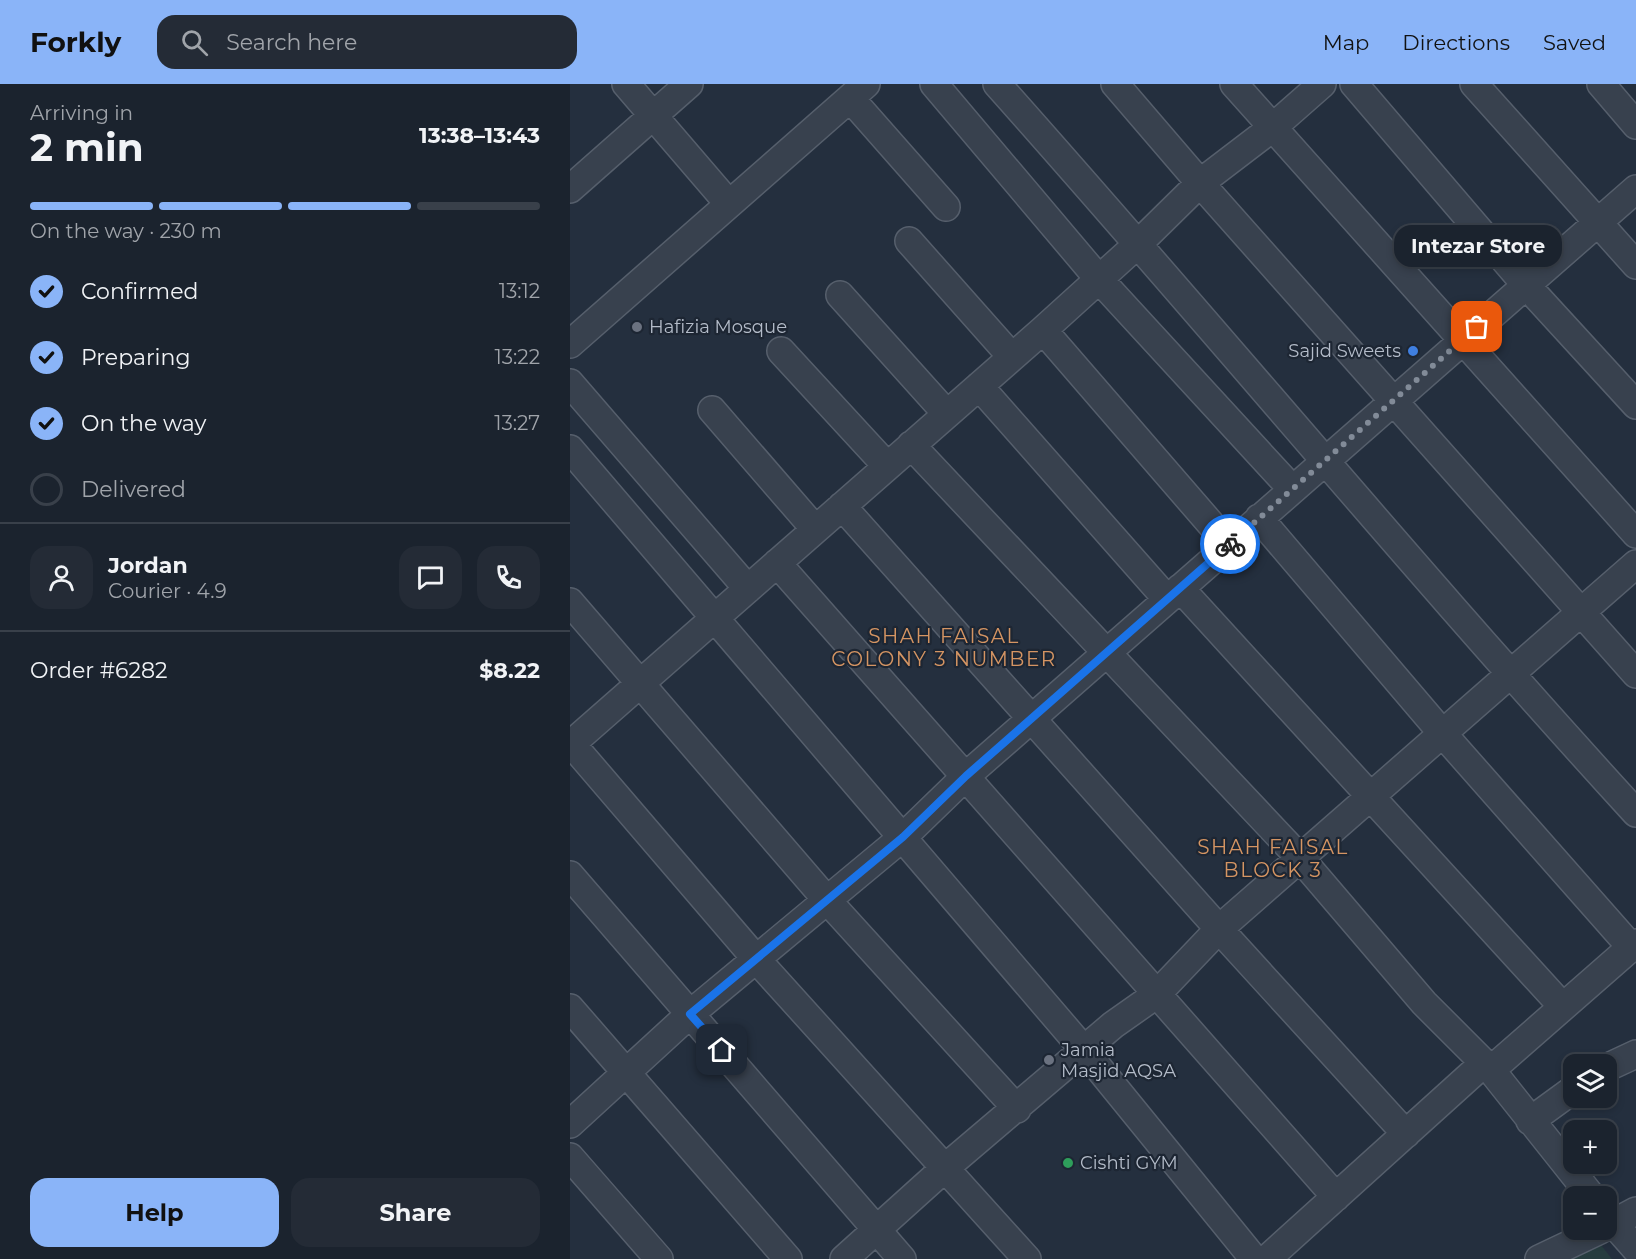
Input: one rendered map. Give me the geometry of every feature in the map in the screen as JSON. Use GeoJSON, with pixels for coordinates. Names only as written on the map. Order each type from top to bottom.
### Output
{"type":"FeatureCollection","features":[{"type":"Feature","properties":{"kind":"street"},"geometry":{"type":"LineString","coordinates":[[626,84],[729,204]]}},
{"type":"Feature","properties":{"kind":"street"},"geometry":{"type":"LineString","coordinates":[[570,189],[689,84]]}},
{"type":"Feature","properties":{"kind":"street"},"geometry":{"type":"LineString","coordinates":[[934,84],[1098,278],[1292,489]]}},
{"type":"Feature","properties":{"kind":"street"},"geometry":{"type":"LineString","coordinates":[[997,84],[1139,243],[1510,675],[1636,813]]}},
{"type":"Feature","properties":{"kind":"street"},"geometry":{"type":"LineString","coordinates":[[1115,84],[1200,183],[1636,674]]}},
{"type":"Feature","properties":{"kind":"street"},"geometry":{"type":"LineString","coordinates":[[1234,84],[1461,341],[1636,534]]}},
{"type":"Feature","properties":{"kind":"street"},"geometry":{"type":"LineString","coordinates":[[1027,1259],[757,960],[571,744],[1043,330],[1139,243],[1200,183],[1272,128],[1322,84]]}},
{"type":"Feature","properties":{"kind":"street"},"geometry":{"type":"LineString","coordinates":[[1354,84],[1526,285],[1636,405]]}},
{"type":"Feature","properties":{"kind":"street"},"geometry":{"type":"LineString","coordinates":[[1474,84],[1636,265]]}},
{"type":"Feature","properties":{"kind":"street"},"geometry":{"type":"LineString","coordinates":[[1601,84],[1636,125]]}},
{"type":"Feature","properties":{"kind":"street"},"geometry":{"type":"LineString","coordinates":[[570,344],[858,91],[946,207]]}},
{"type":"Feature","properties":{"kind":"street"},"geometry":{"type":"LineString","coordinates":[[570,1124],[690,1014],[903,837],[966,776],[1107,654],[1325,459],[1636,189]]}},
{"type":"Feature","properties":{"kind":"street"},"geometry":{"type":"LineString","coordinates":[[909,241],[1012,357]]}},
{"type":"Feature","properties":{"kind":"street"},"geometry":{"type":"LineString","coordinates":[[840,295],[947,414]]}},
{"type":"Feature","properties":{"kind":"street"},"geometry":{"type":"LineString","coordinates":[[1043,330],[1228,545]]}},
{"type":"Feature","properties":{"kind":"street"},"geometry":{"type":"LineString","coordinates":[[781,351],[887,466]]}},
{"type":"Feature","properties":{"kind":"street"},"geometry":{"type":"LineString","coordinates":[[570,383],[748,589]]}},
{"type":"Feature","properties":{"kind":"street"},"geometry":{"type":"LineString","coordinates":[[979,386],[1371,798],[1563,1007]]}},
{"type":"Feature","properties":{"kind":"street"},"geometry":{"type":"LineString","coordinates":[[712,410],[815,529]]}},
{"type":"Feature","properties":{"kind":"street"},"geometry":{"type":"LineString","coordinates":[[911,445],[1300,859],[1424,1003],[1487,1067],[1583,1186]]}},
{"type":"Feature","properties":{"kind":"street"},"geometry":{"type":"LineString","coordinates":[[570,449],[713,620],[903,837],[1083,1050],[1254,1259]]}},
{"type":"Feature","properties":{"kind":"street"},"geometry":{"type":"LineString","coordinates":[[842,506],[1219,929],[1406,1134]]}},
{"type":"Feature","properties":{"kind":"street"},"geometry":{"type":"LineString","coordinates":[[1259,518],[1443,734],[1634,945],[1563,1007],[1406,1134],[1267,1259]]}},
{"type":"Feature","properties":{"kind":"street"},"geometry":{"type":"LineString","coordinates":[[777,563],[1335,1197]]}},
{"type":"Feature","properties":{"kind":"street"},"geometry":{"type":"LineString","coordinates":[[844,1259],[945,1168],[1017,1109],[1083,1050],[1113,1025],[1157,994],[1219,929],[1636,564]]}},
{"type":"Feature","properties":{"kind":"street"},"geometry":{"type":"LineString","coordinates":[[570,602],[826,899],[1017,1109]]}},
{"type":"Feature","properties":{"kind":"street"},"geometry":{"type":"LineString","coordinates":[[570,875],[902,1259]]}},
{"type":"Feature","properties":{"kind":"street"},"geometry":{"type":"LineString","coordinates":[[570,1008],[788,1259]]}},
{"type":"Feature","properties":{"kind":"street"},"geometry":{"type":"LineString","coordinates":[[1617,1063],[1636,1054]]}},
{"type":"Feature","properties":{"kind":"street"},"geometry":{"type":"LineString","coordinates":[[1530,1121],[1563,1097]]}},
{"type":"Feature","properties":{"kind":"street"},"geometry":{"type":"LineString","coordinates":[[570,1157],[659,1259]]}},
{"type":"Feature","properties":{"kind":"street"},"geometry":{"type":"LineString","coordinates":[[1617,1227],[1636,1249]]}},
{"type":"Feature","properties":{"kind":"street"},"geometry":{"type":"LineString","coordinates":[[1539,1259],[1576,1240]]}},
{"type":"Feature","properties":{"kind":"green space"},"geometry":{"type":"Polygon","coordinates":[[[1597,1240],[1612,1259],[1559,1259],[1597,1240]]]}},
{"type":"Feature","properties":{"kind":"way so far"},"geometry":{"type":"LineString","coordinates":[[1230,544],[1477,327]]}},
{"type":"Feature","properties":{"kind":"place","name":"Hafizia Mosque"},"geometry":{"type":"Point","coordinates":[637,327]}},
{"type":"Feature","properties":{"kind":"place","name":"Intezar Store"},"geometry":{"type":"Point","coordinates":[1477,327]}},
{"type":"Feature","properties":{"kind":"place","name":"Sajid Sweets"},"geometry":{"type":"Point","coordinates":[1413,351]}},
{"type":"Feature","properties":{"kind":"place","name":"Jamia Masjid AQSA"},"geometry":{"type":"Point","coordinates":[1049,1060]}},
{"type":"Feature","properties":{"kind":"place","name":"Cishti GYM"},"geometry":{"type":"Point","coordinates":[1068,1163]}},
{"type":"Feature","properties":{"kind":"district","name":"SHAH FAISAL COLONY 3 NUMBER"},"geometry":{"type":"Point","coordinates":[944,648]}},
{"type":"Feature","properties":{"kind":"district","name":"SHAH FAISAL BLOCK 3"},"geometry":{"type":"Point","coordinates":[1273,858]}},
{"type":"Feature","properties":{"kind":"route"},"geometry":{"type":"LineString","coordinates":[[722,1050],[690,1014],[903,837],[966,776],[1230,544]]}}]}
